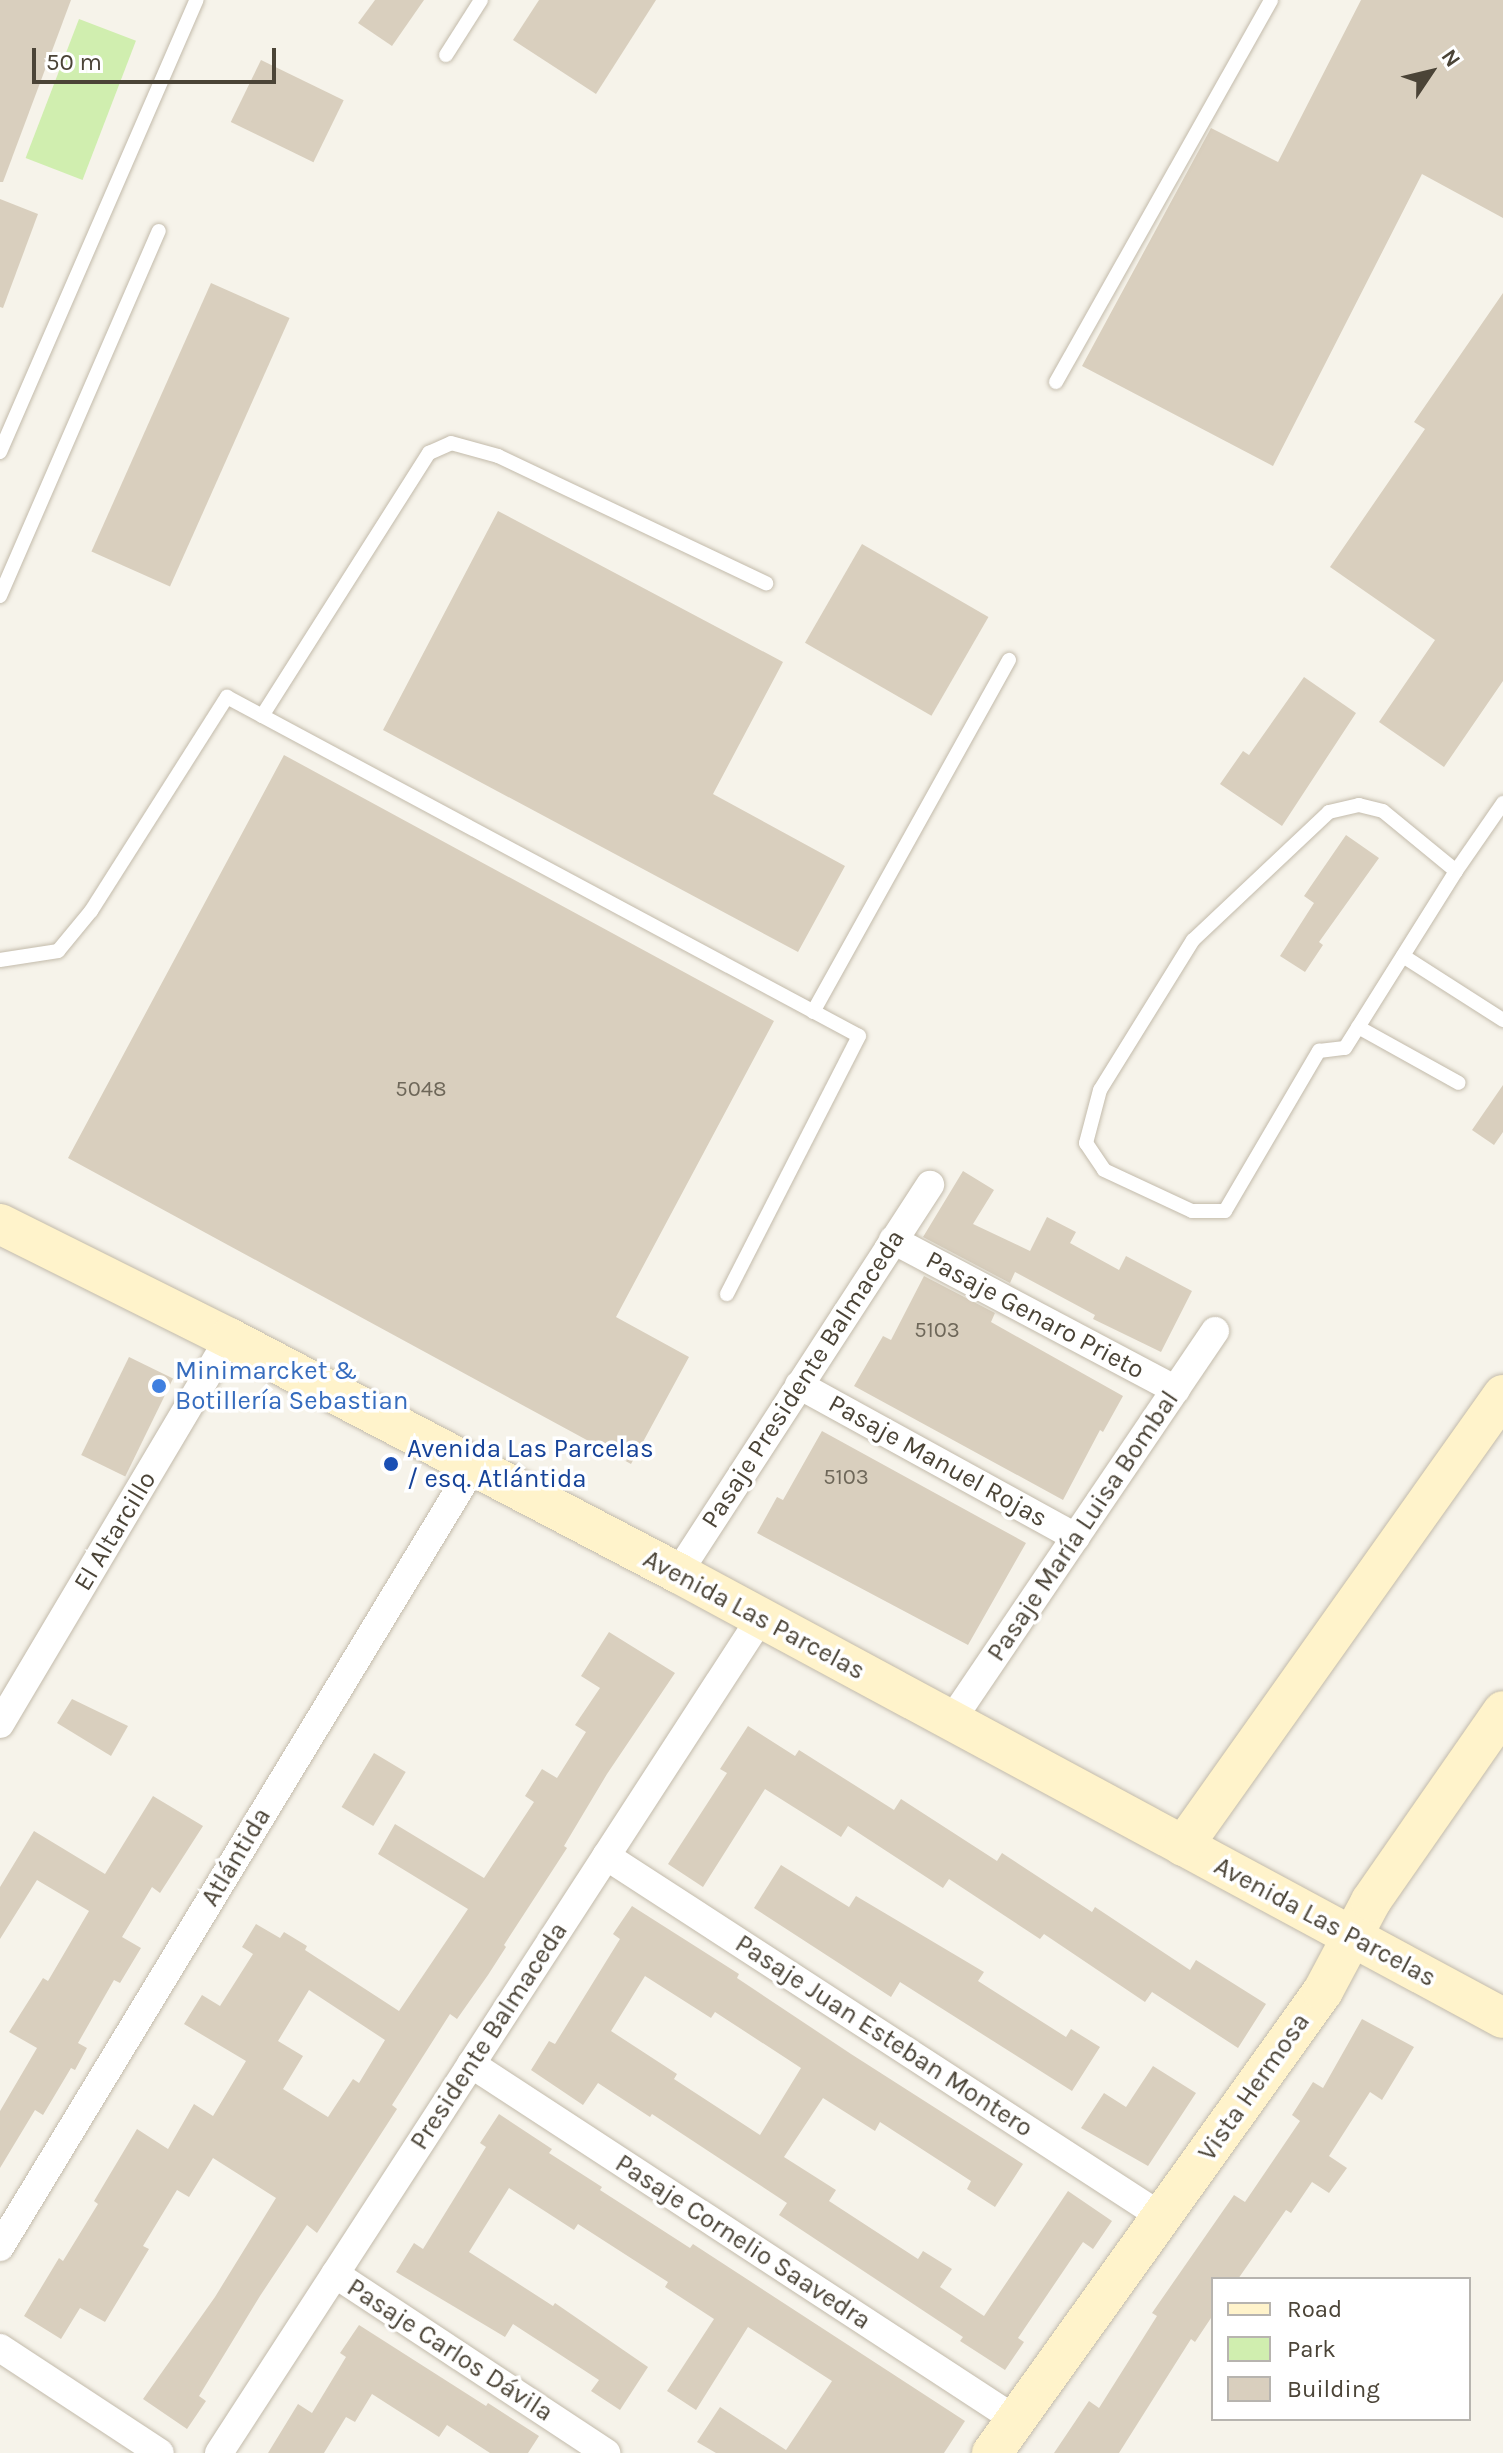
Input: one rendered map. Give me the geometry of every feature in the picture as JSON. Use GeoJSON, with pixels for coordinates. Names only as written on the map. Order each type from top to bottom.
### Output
{"type":"FeatureCollection","features":[{"type":"Feature","properties":{"kind":"street","name":"Pasaje Presidente Balmaceda"},"geometry":{"type":"LineString","coordinates":[[678,1573],[930,1185]]}},
{"type":"Feature","properties":{"kind":"street","name":"Avenida Las Parcelas"},"geometry":{"type":"LineString","coordinates":[[0,1224],[229,1338],[678,1573],[1503,2018]]}},
{"type":"Feature","properties":{"kind":"street","name":"Pasaje Genaro Prieto"},"geometry":{"type":"LineString","coordinates":[[893,1240],[1176,1390]]}},
{"type":"Feature","properties":{"kind":"street","name":"Pasaje María Luisa Bombal"},"geometry":{"type":"LineString","coordinates":[[951,1721],[1215,1331]]}},
{"type":"Feature","properties":{"kind":"street","name":"El Altarcillo"},"geometry":{"type":"LineString","coordinates":[[0,1724],[229,1338]]}},
{"type":"Feature","properties":{"kind":"street","name":"Pasaje Manuel Rojas"},"geometry":{"type":"LineString","coordinates":[[799,1385],[1076,1537]]}},
{"type":"Feature","properties":{"kind":"street"},"geometry":{"type":"LineString","coordinates":[[1183,1846],[1503,1395]]}},
{"type":"Feature","properties":{"kind":"street","name":"Atlántida"},"geometry":{"type":"LineString","coordinates":[[0,2247],[473,1467]]}},
{"type":"Feature","properties":{"kind":"street","name":"Presidente Balmaceda"},"geometry":{"type":"LineString","coordinates":[[219,2453],[760,1619]]}},
{"type":"Feature","properties":{"kind":"street","name":"Vista Hermosa"},"geometry":{"type":"LineString","coordinates":[[992,2453],[1323,1991],[1371,1901],[1503,1711]]}},
{"type":"Feature","properties":{"kind":"street","name":"Pasaje Juan Esteban Montero"},"geometry":{"type":"LineString","coordinates":[[606,1856],[1162,2217]]}},
{"type":"Feature","properties":{"kind":"street","name":"Pasaje Cornelio Saavedra"},"geometry":{"type":"LineString","coordinates":[[471,2064],[1016,2420]]}},
{"type":"Feature","properties":{"kind":"street","name":"Pasaje Carlos Dávila"},"geometry":{"type":"LineString","coordinates":[[335,2274],[606,2453]]}},
{"type":"Feature","properties":{"kind":"street"},"geometry":{"type":"LineString","coordinates":[[0,2348],[160,2453]]}},
{"type":"Feature","properties":{"kind":"lane"},"geometry":{"type":"LineString","coordinates":[[0,452],[197,0]]}},
{"type":"Feature","properties":{"kind":"lane"},"geometry":{"type":"LineString","coordinates":[[446,55],[481,0]]}},
{"type":"Feature","properties":{"kind":"lane"},"geometry":{"type":"LineString","coordinates":[[1056,382],[1271,0]]}},
{"type":"Feature","properties":{"kind":"lane"},"geometry":{"type":"LineString","coordinates":[[0,596],[159,231]]}},
{"type":"Feature","properties":{"kind":"lane"},"geometry":{"type":"LineString","coordinates":[[262,716],[429,453],[451,443],[498,456],[766,583]]}},
{"type":"Feature","properties":{"kind":"lane"},"geometry":{"type":"LineString","coordinates":[[813,1012],[1009,660]]}},
{"type":"Feature","properties":{"kind":"lane"},"geometry":{"type":"LineString","coordinates":[[0,960],[58,951],[91,911],[227,697],[859,1036],[727,1294]]}},
{"type":"Feature","properties":{"kind":"lane"},"geometry":{"type":"LineString","coordinates":[[1456,871],[1383,811],[1359,805],[1329,812],[1193,940],[1100,1090],[1086,1143],[1104,1170],[1192,1211],[1225,1211],[1319,1051],[1345,1048],[1456,871],[1503,803]]}},
{"type":"Feature","properties":{"kind":"lane"},"geometry":{"type":"LineString","coordinates":[[1403,956],[1503,1020]]}},
{"type":"Feature","properties":{"kind":"lane"},"geometry":{"type":"LineString","coordinates":[[1358,1027],[1459,1083]]}},
{"type":"Feature","properties":{"kind":"green space"},"geometry":{"type":"Polygon","coordinates":[[[79,19],[136,41],[83,180],[26,158],[79,19]]]}},
{"type":"Feature","properties":{"kind":"building"},"geometry":{"type":"Polygon","coordinates":[[[0,0],[71,0],[3,182],[0,182],[0,0]]]}},
{"type":"Feature","properties":{"kind":"building"},"geometry":{"type":"Polygon","coordinates":[[[375,0],[424,0],[392,46],[358,23],[375,0]]]}},
{"type":"Feature","properties":{"kind":"building"},"geometry":{"type":"Polygon","coordinates":[[[539,0],[656,0],[596,94],[513,40],[539,0]]]}},
{"type":"Feature","properties":{"kind":"building"},"geometry":{"type":"Polygon","coordinates":[[[1361,0],[1503,0],[1503,218],[1422,174],[1273,466],[1082,366],[1211,128],[1278,162],[1361,0]]]}},
{"type":"Feature","properties":{"kind":"building"},"geometry":{"type":"Polygon","coordinates":[[[261,60],[344,100],[313,162],[231,122],[261,60]]]}},
{"type":"Feature","properties":{"kind":"building"},"geometry":{"type":"Polygon","coordinates":[[[0,199],[38,214],[3,308],[0,307],[0,199]]]}},
{"type":"Feature","properties":{"kind":"building"},"geometry":{"type":"Polygon","coordinates":[[[211,283],[290,318],[170,587],[91,552],[211,283]]]}},
{"type":"Feature","properties":{"kind":"building"},"geometry":{"type":"Polygon","coordinates":[[[1503,293],[1503,681],[1444,767],[1379,722],[1435,640],[1330,567],[1425,429],[1414,422],[1503,293]]]}},
{"type":"Feature","properties":{"kind":"building"},"geometry":{"type":"Polygon","coordinates":[[[498,511],[783,662],[713,794],[845,866],[798,952],[383,730],[498,511]]]}},
{"type":"Feature","properties":{"kind":"building"},"geometry":{"type":"Polygon","coordinates":[[[862,544],[988,617],[931,716],[805,643],[862,544]]]}},
{"type":"Feature","properties":{"kind":"building"},"geometry":{"type":"Polygon","coordinates":[[[1304,677],[1356,713],[1282,826],[1220,784],[1243,751],[1249,755],[1304,677]]]}},
{"type":"Feature","properties":{"kind":"building"},"geometry":{"type":"Polygon","coordinates":[[[284,755],[774,1021],[616,1317],[689,1357],[631,1464],[68,1158],[284,755]]]}},
{"type":"Feature","properties":{"kind":"building"},"geometry":{"type":"Polygon","coordinates":[[[1346,835],[1379,858],[1319,942],[1323,945],[1305,972],[1280,956],[1314,903],[1304,896],[1346,835]]]}},
{"type":"Feature","properties":{"kind":"building"},"geometry":{"type":"Polygon","coordinates":[[[1503,1085],[1503,1132],[1494,1145],[1472,1130],[1503,1085]]]}},
{"type":"Feature","properties":{"kind":"building"},"geometry":{"type":"Polygon","coordinates":[[[963,1171],[994,1190],[973,1224],[1030,1251],[1047,1217],[1076,1232],[1070,1243],[1119,1270],[1126,1256],[1192,1291],[1161,1352],[1093,1319],[1095,1315],[1015,1272],[1010,1283],[923,1237],[963,1171]]]}},
{"type":"Feature","properties":{"kind":"building"},"geometry":{"type":"Polygon","coordinates":[[[924,1276],[995,1313],[991,1322],[1123,1396],[1103,1432],[1100,1430],[1063,1500],[854,1386],[883,1336],[891,1340],[924,1276]]]}},
{"type":"Feature","properties":{"kind":"building"},"geometry":{"type":"Polygon","coordinates":[[[129,1357],[173,1378],[125,1476],[81,1455],[129,1357]]]}},
{"type":"Feature","properties":{"kind":"building"},"geometry":{"type":"Polygon","coordinates":[[[822,1431],[1026,1543],[968,1645],[757,1533],[777,1497],[783,1500],[822,1431]]]}},
{"type":"Feature","properties":{"kind":"building"},"geometry":{"type":"Polygon","coordinates":[[[609,1632],[675,1673],[607,1774],[564,1846],[567,1848],[488,1975],[457,2019],[450,2014],[392,2105],[397,2109],[317,2233],[307,2225],[260,2296],[199,2396],[206,2401],[187,2429],[143,2399],[215,2297],[276,2198],[213,2158],[189,2197],[177,2190],[143,2246],[149,2249],[105,2322],[80,2308],[61,2339],[24,2316],[59,2258],[63,2261],[98,2204],[94,2201],[137,2129],[168,2149],[194,2104],[213,2116],[246,2061],[184,2024],[202,1995],[220,2006],[253,1954],[242,1947],[256,1924],[280,1938],[284,1932],[307,1946],[305,1950],[399,2011],[468,1909],[378,1854],[395,1824],[484,1878],[534,1802],[525,1796],[542,1769],[557,1778],[586,1732],[575,1725],[600,1688],[581,1676],[609,1632]],[[309,1990],[278,2041],[303,2056],[283,2089],[328,2117],[353,2079],[359,2083],[385,2040],[309,1990]]]}},
{"type":"Feature","properties":{"kind":"building"},"geometry":{"type":"Polygon","coordinates":[[[72,1699],[128,1726],[111,1756],[57,1723],[72,1699]]]}},
{"type":"Feature","properties":{"kind":"building"},"geometry":{"type":"Polygon","coordinates":[[[748,1726],[795,1756],[799,1750],[894,1810],[901,1799],[997,1861],[1002,1853],[1092,1912],[1095,1907],[1190,1970],[1196,1960],[1266,2004],[1238,2048],[1152,1992],[1145,2002],[1044,1934],[1040,1939],[949,1879],[943,1888],[848,1826],[841,1837],[765,1789],[703,1887],[668,1864],[727,1773],[720,1769],[748,1726]]]}},
{"type":"Feature","properties":{"kind":"building"},"geometry":{"type":"Polygon","coordinates":[[[374,1753],[406,1772],[373,1826],[342,1807],[374,1753]]]}},
{"type":"Feature","properties":{"kind":"building"},"geometry":{"type":"Polygon","coordinates":[[[153,1796],[203,1826],[160,1893],[152,1887],[122,1937],[141,1948],[120,1983],[114,1980],[78,2043],[87,2048],[75,2070],[71,2068],[43,2115],[35,2110],[0,2168],[0,2111],[37,2048],[9,2032],[43,1978],[48,1981],[89,1911],[37,1880],[0,1939],[0,1887],[34,1831],[105,1874],[153,1796]]]}},
{"type":"Feature","properties":{"kind":"building"},"geometry":{"type":"Polygon","coordinates":[[[781,1865],[849,1907],[856,1896],[984,1972],[978,1981],[1066,2037],[1071,2029],[1100,2047],[1072,2091],[900,1982],[891,1997],[754,1908],[781,1865]]]}},
{"type":"Feature","properties":{"kind":"building"},"geometry":{"type":"Polygon","coordinates":[[[632,1906],[739,1974],[737,1978],[851,2054],[1023,2164],[995,2207],[967,2189],[971,2181],[880,2122],[875,2131],[823,2098],[784,2157],[836,2190],[829,2201],[918,2259],[923,2251],[952,2269],[940,2287],[984,2316],[1068,2191],[1112,2221],[1093,2249],[1083,2242],[1018,2338],[1024,2342],[1005,2370],[960,2341],[963,2337],[779,2215],[787,2203],[652,2114],[650,2117],[598,2083],[583,2105],[531,2070],[549,2041],[555,2044],[620,1939],[613,1934],[632,1906]],[[645,1976],[611,2031],[677,2074],[674,2079],[760,2135],[801,2068],[715,2012],[711,2018],[645,1976]]]}},
{"type":"Feature","properties":{"kind":"building"},"geometry":{"type":"Polygon","coordinates":[[[1362,2019],[1414,2047],[1382,2100],[1370,2092],[1329,2156],[1347,2168],[1329,2193],[1312,2182],[1291,2213],[1286,2210],[1239,2277],[1211,2277],[1211,2318],[1195,2342],[1191,2339],[1119,2453],[1054,2453],[1089,2401],[1099,2408],[1157,2316],[1152,2313],[1234,2195],[1245,2202],[1300,2121],[1292,2115],[1313,2082],[1323,2088],[1362,2019]]]}},
{"type":"Feature","properties":{"kind":"building"},"geometry":{"type":"Polygon","coordinates":[[[1153,2066],[1196,2093],[1148,2166],[1081,2128],[1104,2093],[1126,2107],[1153,2066]]]}},
{"type":"Feature","properties":{"kind":"building"},"geometry":{"type":"Polygon","coordinates":[[[499,2114],[552,2149],[549,2153],[602,2187],[600,2190],[690,2248],[693,2244],[965,2421],[944,2453],[716,2453],[697,2442],[720,2407],[786,2450],[832,2381],[748,2327],[696,2410],[667,2391],[714,2319],[665,2287],[668,2282],[578,2224],[574,2230],[509,2188],[469,2252],[553,2306],[555,2303],[648,2367],[620,2410],[591,2391],[599,2380],[513,2324],[505,2337],[396,2272],[414,2243],[423,2249],[486,2147],[480,2143],[499,2114]]]}},
{"type":"Feature","properties":{"kind":"building"},"geometry":{"type":"Polygon","coordinates":[[[359,2325],[539,2436],[528,2453],[490,2453],[447,2425],[439,2437],[372,2394],[355,2422],[346,2417],[324,2453],[268,2453],[298,2404],[312,2413],[346,2357],[340,2353],[359,2325]]]}},
{"type":"Feature","properties":{"kind":"place","name":"Minimarcket & Botillería Sebastian"},"geometry":{"type":"Point","coordinates":[159,1386]}},
{"type":"Feature","properties":{"kind":"place","name":"Avenida Las Parcelas / esq. Atlántida"},"geometry":{"type":"Point","coordinates":[391,1464]}}]}
